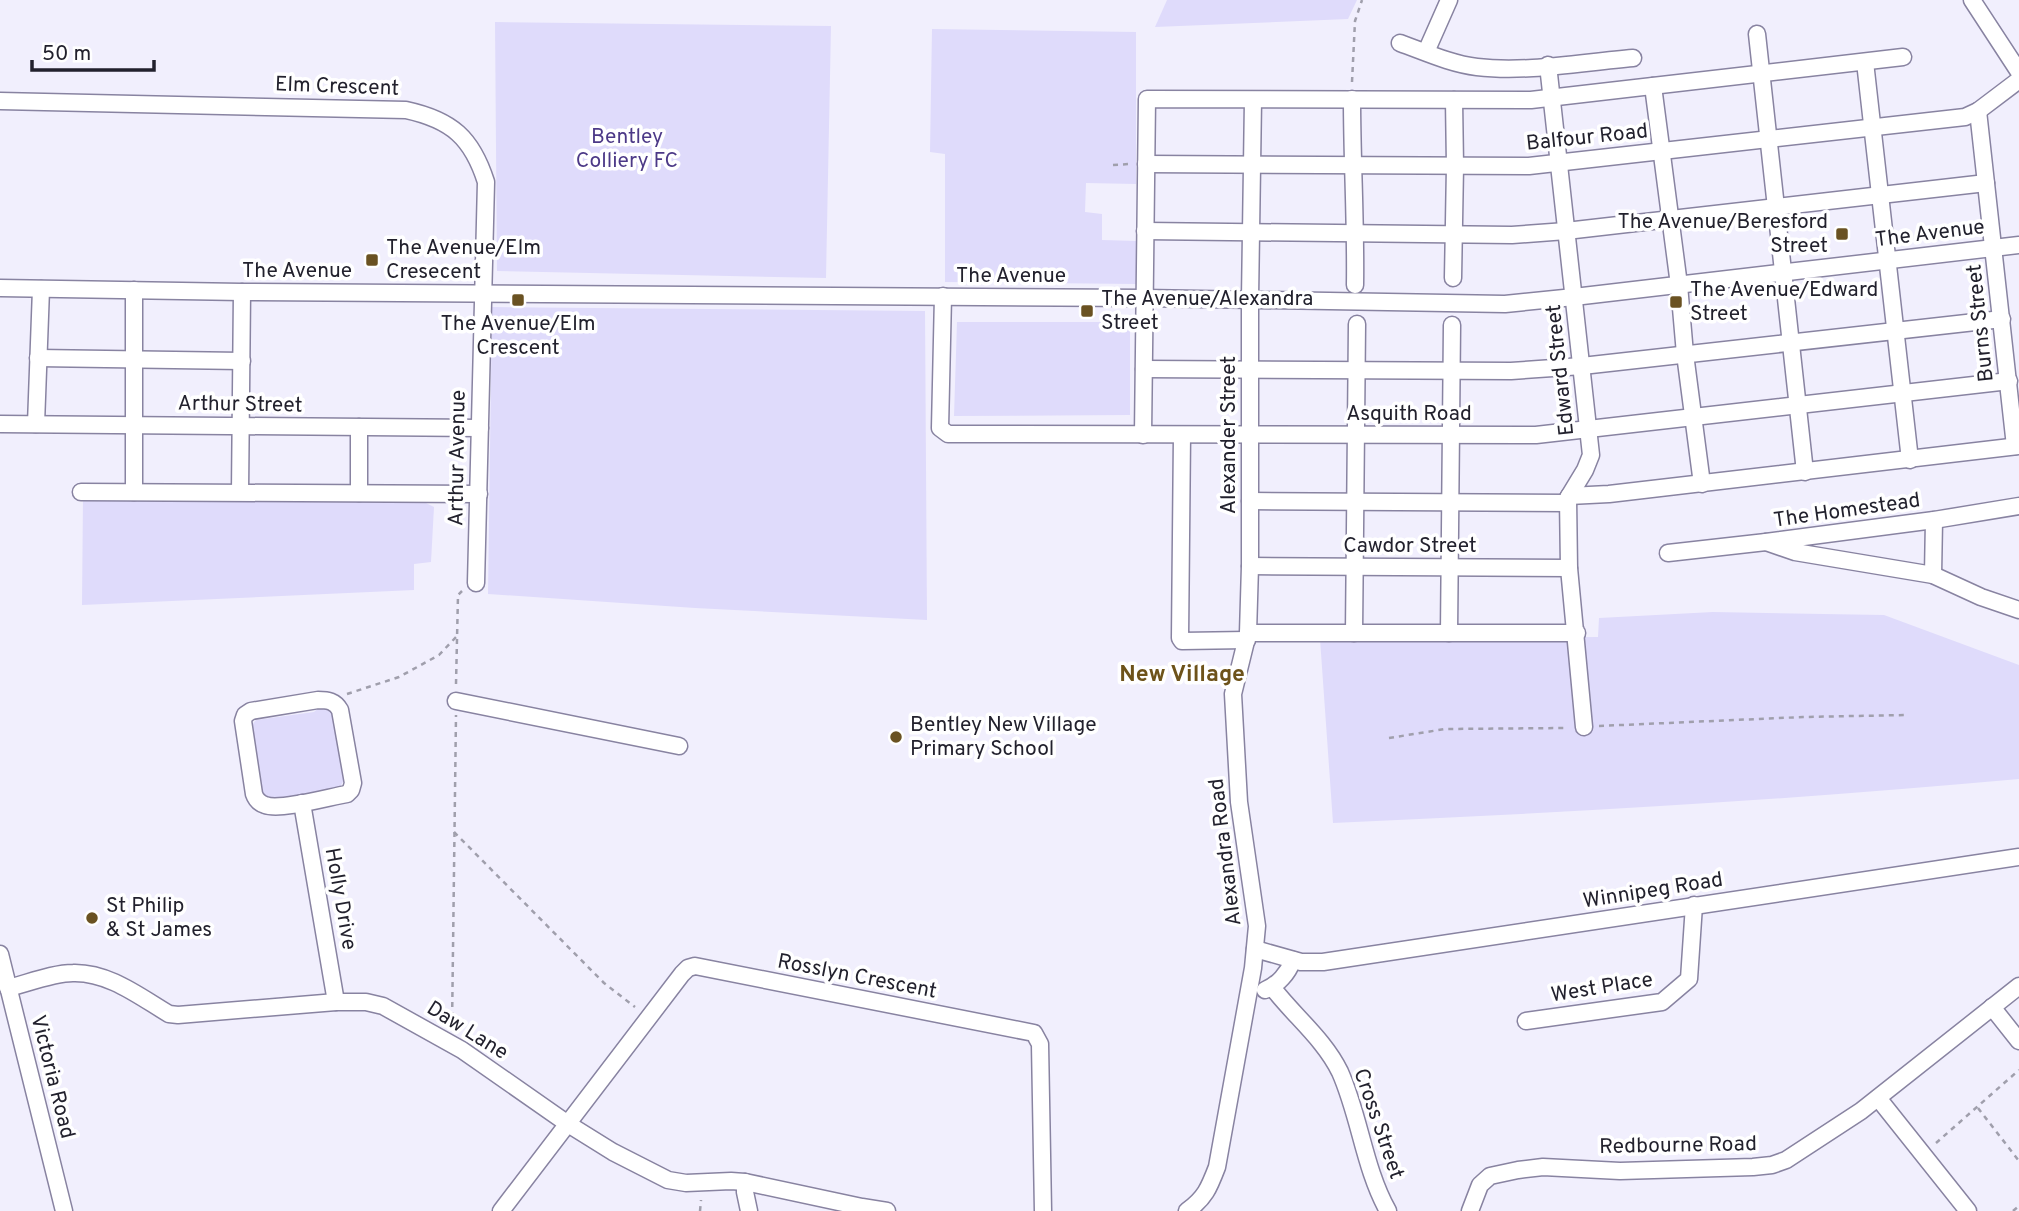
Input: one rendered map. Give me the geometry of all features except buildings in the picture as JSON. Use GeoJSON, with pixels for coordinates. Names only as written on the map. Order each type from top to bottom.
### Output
{"type":"FeatureCollection","features":[{"type":"Feature","properties":{"kind":"street"},"geometry":{"type":"LineString","coordinates":[[1426,52],[1449,0]]}},
{"type":"Feature","properties":{"kind":"street"},"geometry":{"type":"LineString","coordinates":[[1972,0],[2019,72]]}},
{"type":"Feature","properties":{"kind":"street"},"geometry":{"type":"LineString","coordinates":[[1757,34],[1805,472]]}},
{"type":"Feature","properties":{"kind":"street"},"geometry":{"type":"LineString","coordinates":[[1400,43],[1475,66],[1504,69],[1633,58]]}},
{"type":"Feature","properties":{"kind":"street"},"geometry":{"type":"LineString","coordinates":[[1143,435],[1147,99],[1508,101],[1903,57]]}},
{"type":"Feature","properties":{"kind":"street"},"geometry":{"type":"LineString","coordinates":[[1865,62],[1910,460]]}},
{"type":"Feature","properties":{"kind":"street","name":"Edward Street"},"geometry":{"type":"LineString","coordinates":[[1548,65],[1591,455],[1569,500]]}},
{"type":"Feature","properties":{"kind":"street","name":"Balfour Road"},"geometry":{"type":"LineString","coordinates":[[1146,164],[1518,167],[1965,117],[1978,111],[2019,80]]}},
{"type":"Feature","properties":{"kind":"street"},"geometry":{"type":"LineString","coordinates":[[1653,86],[1702,484]]}},
{"type":"Feature","properties":{"kind":"street"},"geometry":{"type":"LineString","coordinates":[[1352,99],[1355,285]]}},
{"type":"Feature","properties":{"kind":"street","name":"Alexander Street"},"geometry":{"type":"LineString","coordinates":[[1247,639],[1250,566],[1253,100]]}},
{"type":"Feature","properties":{"kind":"street"},"geometry":{"type":"LineString","coordinates":[[1453,278],[1454,100]]}},
{"type":"Feature","properties":{"kind":"street","name":"Elm Crescent"},"geometry":{"type":"LineString","coordinates":[[0,101],[407,110],[425,114],[458,132],[480,164],[486,182],[483,292]]}},
{"type":"Feature","properties":{"kind":"street","name":"Burns Street"},"geometry":{"type":"LineString","coordinates":[[1978,111],[2002,319],[2012,347],[2009,382],[2017,446]]}},
{"type":"Feature","properties":{"kind":"street"},"geometry":{"type":"LineString","coordinates":[[1145,231],[1512,235],[1986,183]]}},
{"type":"Feature","properties":{"kind":"street","name":"The Avenue"},"geometry":{"type":"LineString","coordinates":[[0,288],[1250,299],[1505,304],[2019,245]]}},
{"type":"Feature","properties":{"kind":"street"},"geometry":{"type":"LineString","coordinates":[[36,424],[41,289]]}},
{"type":"Feature","properties":{"kind":"street"},"geometry":{"type":"LineString","coordinates":[[134,290],[134,492]]}},
{"type":"Feature","properties":{"kind":"street"},"geometry":{"type":"LineString","coordinates":[[240,492],[242,292]]}},
{"type":"Feature","properties":{"kind":"street","name":"Arthur Avenue"},"geometry":{"type":"LineString","coordinates":[[476,578],[483,292]]}},
{"type":"Feature","properties":{"kind":"street","name":"Asquith Road"},"geometry":{"type":"LineString","coordinates":[[943,296],[940,428],[948,434],[1536,435],[2009,382]]}},
{"type":"Feature","properties":{"kind":"street"},"geometry":{"type":"LineString","coordinates":[[1144,369],[1511,371],[1582,366],[2002,319]]}},
{"type":"Feature","properties":{"kind":"street"},"geometry":{"type":"LineString","coordinates":[[1354,633],[1357,324]]}},
{"type":"Feature","properties":{"kind":"street"},"geometry":{"type":"LineString","coordinates":[[1449,633],[1452,325]]}},
{"type":"Feature","properties":{"kind":"street"},"geometry":{"type":"LineString","coordinates":[[38,358],[242,361]]}},
{"type":"Feature","properties":{"kind":"street","name":"Arthur Street"},"geometry":{"type":"LineString","coordinates":[[0,424],[480,428]]}},
{"type":"Feature","properties":{"kind":"street"},"geometry":{"type":"LineString","coordinates":[[359,427],[359,493]]}},
{"type":"Feature","properties":{"kind":"street"},"geometry":{"type":"LineString","coordinates":[[1182,435],[1182,640],[1354,633],[1577,633]]}},
{"type":"Feature","properties":{"kind":"street"},"geometry":{"type":"LineString","coordinates":[[1250,501],[1450,503],[1569,500],[2017,446]]}},
{"type":"Feature","properties":{"kind":"street"},"geometry":{"type":"LineString","coordinates":[[81,492],[479,494]]}},
{"type":"Feature","properties":{"kind":"street"},"geometry":{"type":"LineString","coordinates":[[1569,500],[1569,568],[1584,727]]}},
{"type":"Feature","properties":{"kind":"street","name":"The Homestead"},"geometry":{"type":"LineString","coordinates":[[1766,542],[2019,506]]}},
{"type":"Feature","properties":{"kind":"street"},"geometry":{"type":"LineString","coordinates":[[1933,575],[1934,520]]}},
{"type":"Feature","properties":{"kind":"street"},"geometry":{"type":"LineString","coordinates":[[1668,553],[1766,542]]}},
{"type":"Feature","properties":{"kind":"street","name":"The Homestead"},"geometry":{"type":"LineString","coordinates":[[1766,542],[1795,552],[1933,575],[1981,597],[2019,610]]}},
{"type":"Feature","properties":{"kind":"street","name":"Cawdor Street"},"geometry":{"type":"LineString","coordinates":[[1250,566],[1569,568]]}},
{"type":"Feature","properties":{"kind":"street","name":"Alexandra Road"},"geometry":{"type":"LineString","coordinates":[[1187,1211],[1201,1201],[1217,1167],[1255,948],[1257,926],[1239,802],[1233,694],[1247,639]]}},
{"type":"Feature","properties":{"kind":"street"},"geometry":{"type":"LineString","coordinates":[[327,700],[336,704],[340,710],[351,790],[347,794],[302,803],[268,807],[257,800],[243,721],[245,715],[251,711],[327,700]]}},
{"type":"Feature","properties":{"kind":"street"},"geometry":{"type":"LineString","coordinates":[[456,701],[680,746]]}},
{"type":"Feature","properties":{"kind":"street","name":"Holly Drive"},"geometry":{"type":"LineString","coordinates":[[302,803],[336,1002]]}},
{"type":"Feature","properties":{"kind":"street","name":"Winnipeg Road"},"geometry":{"type":"LineString","coordinates":[[1255,948],[1301,962],[1323,962],[2019,857]]}},
{"type":"Feature","properties":{"kind":"street","name":"West Place"},"geometry":{"type":"LineString","coordinates":[[1526,1021],[1662,1002],[1689,979],[1694,905]]}},
{"type":"Feature","properties":{"kind":"street","name":"Victoria Road"},"geometry":{"type":"LineString","coordinates":[[0,954],[64,1211]]}},
{"type":"Feature","properties":{"kind":"street"},"geometry":{"type":"LineString","coordinates":[[1249,990],[1264,991],[1272,987],[1289,970],[1293,960]]}},
{"type":"Feature","properties":{"kind":"street","name":"Rosslyn Crescent"},"geometry":{"type":"LineString","coordinates":[[501,1211],[682,974],[688,968],[695,967],[1034,1032],[1040,1044],[1043,1211]]}},
{"type":"Feature","properties":{"kind":"street","name":"Daw Lane"},"geometry":{"type":"LineString","coordinates":[[8,988],[71,973],[89,974],[107,978],[169,1014],[178,1015],[336,1002],[366,1002],[383,1006],[452,1045],[612,1152],[668,1180],[686,1183],[745,1182],[887,1211]]}},
{"type":"Feature","properties":{"kind":"street","name":"Redbourne Road"},"geometry":{"type":"LineString","coordinates":[[1470,1211],[1480,1185],[1490,1176],[1518,1170],[1543,1167],[1620,1171],[1772,1165],[1786,1160],[1878,1098],[2019,986]]}},
{"type":"Feature","properties":{"kind":"street","name":"Cross Street"},"geometry":{"type":"LineString","coordinates":[[1272,987],[1329,1052],[1339,1070],[1350,1097],[1370,1169],[1388,1211]]}},
{"type":"Feature","properties":{"kind":"street"},"geometry":{"type":"LineString","coordinates":[[1992,1007],[2019,1041]]}},
{"type":"Feature","properties":{"kind":"street"},"geometry":{"type":"LineString","coordinates":[[1878,1098],[1968,1211]]}},
{"type":"Feature","properties":{"kind":"street"},"geometry":{"type":"LineString","coordinates":[[745,1182],[749,1211]]}},
{"type":"Feature","properties":{"kind":"path"},"geometry":{"type":"LineString","coordinates":[[1352,99],[1355,21],[1362,0]]}},
{"type":"Feature","properties":{"kind":"path"},"geometry":{"type":"LineString","coordinates":[[452,1045],[458,595],[476,578]]}},
{"type":"Feature","properties":{"kind":"path"},"geometry":{"type":"LineString","coordinates":[[336,704],[339,697],[399,677],[439,655],[457,636]]}},
{"type":"Feature","properties":{"kind":"path"},"geometry":{"type":"LineString","coordinates":[[1389,738],[1445,729],[1557,729],[1803,717],[1907,715]]}},
{"type":"Feature","properties":{"kind":"path"},"geometry":{"type":"LineString","coordinates":[[454,832],[604,983],[649,1018]]}},
{"type":"Feature","properties":{"kind":"path"},"geometry":{"type":"LineString","coordinates":[[1923,1154],[2019,1070]]}},
{"type":"Feature","properties":{"kind":"path"},"geometry":{"type":"LineString","coordinates":[[1977,1107],[2019,1161]]}},
{"type":"Feature","properties":{"kind":"path"},"geometry":{"type":"LineString","coordinates":[[2013,1211],[2019,1206]]}},
{"type":"Feature","properties":{"kind":"green space"},"geometry":{"type":"Polygon","coordinates":[[[1167,0],[1357,0],[1348,19],[1155,27],[1167,0]]]}},
{"type":"Feature","properties":{"kind":"green space","name":"Bentley Colliery FC"},"geometry":{"type":"Polygon","coordinates":[[[495,22],[831,26],[826,278],[497,271],[495,22]]]}},
{"type":"Feature","properties":{"kind":"green space"},"geometry":{"type":"Polygon","coordinates":[[[932,29],[1136,32],[1136,184],[1086,183],[1085,212],[1102,214],[1102,240],[1137,241],[1136,284],[945,282],[945,154],[930,152],[932,29]]]}},
{"type":"Feature","properties":{"kind":"green space"},"geometry":{"type":"Polygon","coordinates":[[[492,307],[925,311],[927,620],[488,594],[492,307]]]}},
{"type":"Feature","properties":{"kind":"green space"},"geometry":{"type":"Polygon","coordinates":[[[957,322],[1130,322],[1130,415],[954,416],[957,322]]]}},
{"type":"Feature","properties":{"kind":"green space"},"geometry":{"type":"Polygon","coordinates":[[[83,497],[420,500],[434,507],[431,562],[414,564],[414,590],[82,605],[83,497]]]}},
{"type":"Feature","properties":{"kind":"green space"},"geometry":{"type":"Polygon","coordinates":[[[1713,612],[1884,615],[2019,665],[2019,779],[1676,805],[1333,823],[1320,639],[1598,637],[1599,618],[1713,612]]]}},
{"type":"Feature","properties":{"kind":"green space"},"geometry":{"type":"Polygon","coordinates":[[[320,706],[333,711],[345,778],[339,789],[275,801],[266,798],[259,790],[249,729],[256,720],[314,712],[320,706]]]}},
{"type":"Feature","properties":{"kind":"place","name":"The Avenue/Beresford Street"},"geometry":{"type":"Point","coordinates":[1842,234]}},
{"type":"Feature","properties":{"kind":"place","name":"The Avenue/Elm Cresecent"},"geometry":{"type":"Point","coordinates":[372,260]}},
{"type":"Feature","properties":{"kind":"place","name":"The Avenue/Elm Crescent"},"geometry":{"type":"Point","coordinates":[518,300]}},
{"type":"Feature","properties":{"kind":"place","name":"The Avenue/Edward Street"},"geometry":{"type":"Point","coordinates":[1676,302]}},
{"type":"Feature","properties":{"kind":"place","name":"The Avenue/Alexandra Street"},"geometry":{"type":"Point","coordinates":[1087,311]}},
{"type":"Feature","properties":{"kind":"place","name":"Bentley New Village Primary School"},"geometry":{"type":"Point","coordinates":[896,737]}},
{"type":"Feature","properties":{"kind":"place","name":"St Philip & St James"},"geometry":{"type":"Point","coordinates":[92,918]}},
{"type":"Feature","properties":{"kind":"district","name":"New Village"},"geometry":{"type":"Point","coordinates":[1182,675]}}]}
